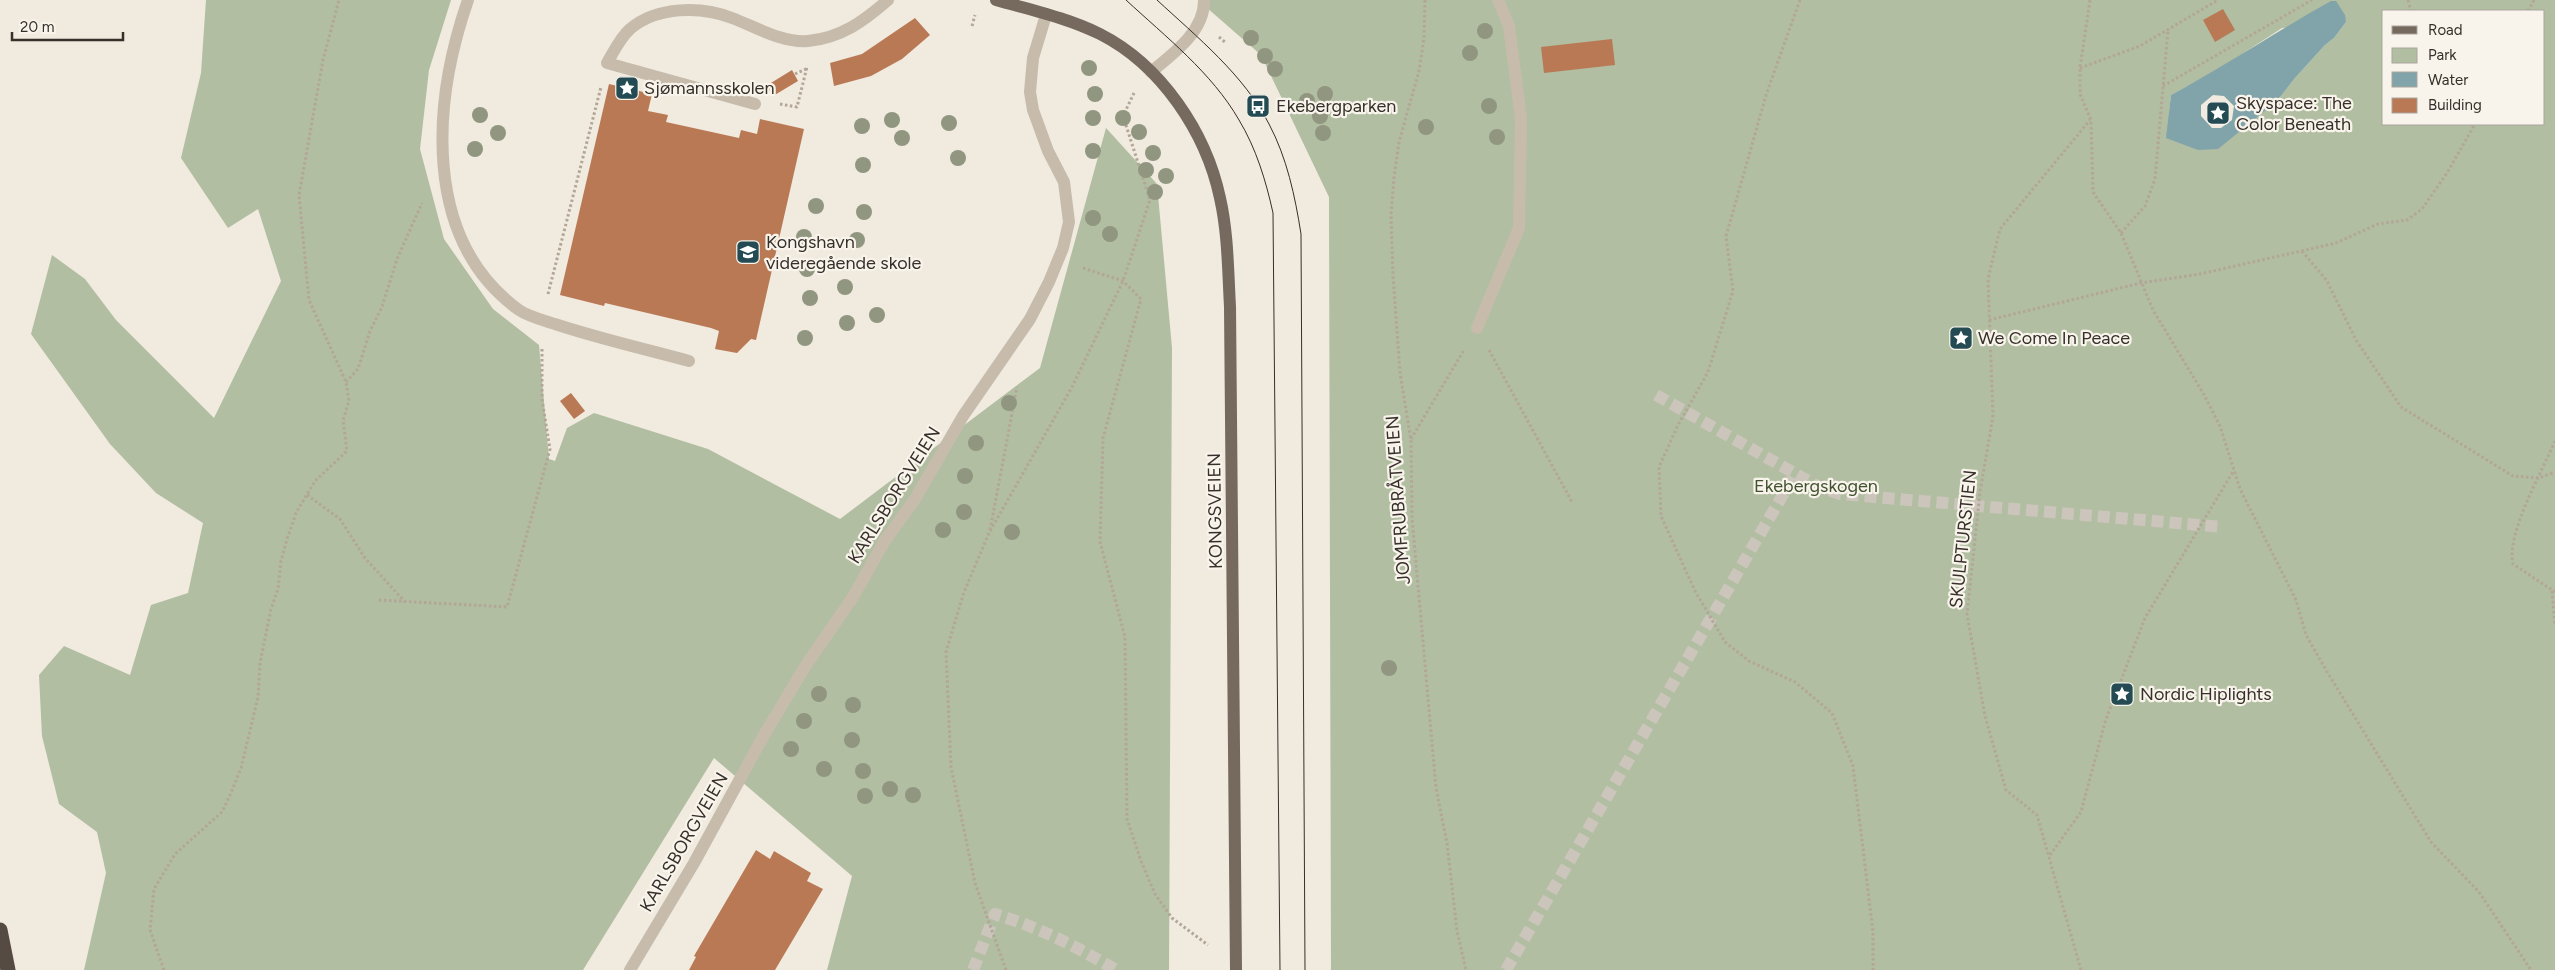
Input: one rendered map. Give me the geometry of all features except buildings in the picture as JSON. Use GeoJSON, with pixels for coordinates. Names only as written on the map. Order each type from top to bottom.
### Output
{"type":"FeatureCollection","features":[{"type":"Feature","properties":{"kind":"highway"},"geometry":{"type":"LineString","coordinates":[[0,930],[8,970]]}},
{"type":"Feature","properties":{"kind":"main road","name":"KONGSVEIEN"},"geometry":{"type":"LineString","coordinates":[[996,0],[1101,34],[1129,52],[1151,72],[1190,122],[1208,158],[1220,198],[1228,258],[1236,750],[1236,970]]}},
{"type":"Feature","properties":{"kind":"street"},"geometry":{"type":"LineString","coordinates":[[468,0],[447,74],[443,104],[443,171],[446,199],[460,237],[485,278],[520,311],[689,361]]}},
{"type":"Feature","properties":{"kind":"street"},"geometry":{"type":"LineString","coordinates":[[754,104],[607,63],[620,39],[630,29],[658,14],[688,10],[718,13],[770,34],[806,41],[827,38],[845,31],[863,21],[888,0]]}},
{"type":"Feature","properties":{"kind":"street"},"geometry":{"type":"LineString","coordinates":[[1151,72],[1179,49],[1192,33],[1201,20],[1204,0]]}},
{"type":"Feature","properties":{"kind":"street"},"geometry":{"type":"LineString","coordinates":[[1477,328],[1519,228],[1521,119],[1508,26],[1498,0]]}},
{"type":"Feature","properties":{"kind":"street","name":"KARLSBORGVEIEN"},"geometry":{"type":"LineString","coordinates":[[630,970],[694,863],[764,735],[797,680],[853,597],[884,542],[915,499],[963,416],[1030,319],[1058,260],[1069,222],[1064,182],[1048,151],[1033,110],[1030,92],[1033,58],[1046,15]]}},
{"type":"Feature","properties":{"kind":"path"},"geometry":{"type":"LineString","coordinates":[[164,970],[150,930],[154,889],[175,854],[222,812],[231,794],[241,768],[258,698],[260,663],[271,609],[278,588],[281,561],[296,513],[316,481],[347,451],[343,420],[349,401],[346,382],[309,300],[299,195],[323,60],[339,0]]}},
{"type":"Feature","properties":{"kind":"path","name":"JOMFRUBRÅTVEIEN"},"geometry":{"type":"LineString","coordinates":[[1426,0],[1424,38],[1419,71],[1399,142],[1391,215],[1400,373],[1411,440],[1412,527],[1436,788],[1447,843],[1458,930],[1466,970]]}},
{"type":"Feature","properties":{"kind":"path"},"geometry":{"type":"LineString","coordinates":[[1800,0],[1767,92],[1726,236],[1733,291],[1708,372],[1678,425],[1659,467],[1661,516],[1696,591],[1725,642],[1749,661],[1795,682],[1832,713],[1853,766],[1873,932],[1873,970]]}},
{"type":"Feature","properties":{"kind":"path"},"geometry":{"type":"LineString","coordinates":[[2090,0],[2080,68],[2080,94],[2091,120],[2093,192],[2121,233],[2153,310],[2203,393],[2220,426],[2240,489],[2296,600],[2306,635],[2362,732],[2431,842],[2479,892],[2531,970]]}},
{"type":"Feature","properties":{"kind":"path"},"geometry":{"type":"LineString","coordinates":[[2080,68],[2140,46],[2217,0]]}},
{"type":"Feature","properties":{"kind":"path"},"geometry":{"type":"LineString","coordinates":[[2163,86],[2312,0]]}},
{"type":"Feature","properties":{"kind":"path"},"geometry":{"type":"LineString","coordinates":[[2121,233],[2145,206],[2155,179],[2168,30]]}},
{"type":"Feature","properties":{"kind":"path"},"geometry":{"type":"LineString","coordinates":[[379,600],[507,607],[550,449],[542,400],[542,319],[607,63]]}},
{"type":"Feature","properties":{"kind":"path"},"geometry":{"type":"LineString","coordinates":[[795,74],[806,68]]}},
{"type":"Feature","properties":{"kind":"path"},"geometry":{"type":"LineString","coordinates":[[1006,970],[975,883],[951,767],[946,652],[964,592],[989,533],[1072,387],[1123,281],[1150,200],[1123,116],[1135,91],[1151,72]]}},
{"type":"Feature","properties":{"kind":"path"},"geometry":{"type":"LineString","coordinates":[[772,102],[797,108],[802,82]]}},
{"type":"Feature","properties":{"kind":"path","name":"SKULPTURSTIEN"},"geometry":{"type":"LineString","coordinates":[[2082,970],[2037,815],[2006,790],[1984,716],[1967,614],[1980,492],[1993,416],[1988,279],[2000,229],[2091,120]]}},
{"type":"Feature","properties":{"kind":"path"},"geometry":{"type":"LineString","coordinates":[[1989,320],[2141,283],[2200,274],[2336,243],[2378,224],[2407,220],[2422,209],[2447,173],[2474,125]]}},
{"type":"Feature","properties":{"kind":"path"},"geometry":{"type":"LineString","coordinates":[[346,382],[358,369],[370,331],[382,307],[397,259],[421,204]]}},
{"type":"Feature","properties":{"kind":"path"},"geometry":{"type":"LineString","coordinates":[[2302,251],[2327,281],[2356,340],[2401,407],[2513,476],[2539,478],[2555,472]]}},
{"type":"Feature","properties":{"kind":"path"},"geometry":{"type":"LineString","coordinates":[[1058,260],[1123,281],[1141,299],[1103,438],[1100,542],[1125,638],[1127,819],[1141,861],[1155,894],[1172,918],[1208,945]]}},
{"type":"Feature","properties":{"kind":"path"},"geometry":{"type":"LineString","coordinates":[[1411,440],[1477,328]]}},
{"type":"Feature","properties":{"kind":"path"},"geometry":{"type":"LineString","coordinates":[[1477,328],[1572,502]]}},
{"type":"Feature","properties":{"kind":"path"},"geometry":{"type":"LineString","coordinates":[[989,533],[1019,377]]}},
{"type":"Feature","properties":{"kind":"path"},"geometry":{"type":"LineString","coordinates":[[2555,441],[2515,531],[2511,554],[2513,564],[2553,591],[2555,623]]}},
{"type":"Feature","properties":{"kind":"path"},"geometry":{"type":"LineString","coordinates":[[2050,856],[2081,812],[2106,722],[2145,618],[2234,470]]}},
{"type":"Feature","properties":{"kind":"path"},"geometry":{"type":"LineString","coordinates":[[307,495],[340,518],[365,558],[405,602]]}},
{"type":"Feature","properties":{"kind":"green space"},"geometry":{"type":"Polygon","coordinates":[[[206,0],[451,0],[429,70],[420,149],[444,239],[493,309],[539,345],[549,459],[555,461],[567,428],[594,413],[708,449],[840,519],[1040,368],[1106,128],[1157,184],[1172,348],[1169,970],[827,970],[852,876],[714,758],[583,970],[84,970],[106,873],[97,832],[59,804],[42,736],[39,675],[64,646],[130,675],[151,605],[188,593],[203,523],[156,493],[110,444],[31,334],[52,255],[85,279],[116,320],[214,418],[281,281],[258,209],[228,228],[181,158],[201,73],[206,0]]]}},
{"type":"Feature","properties":{"kind":"green space","name":"Ekebergskogen"},"geometry":{"type":"Polygon","coordinates":[[[1198,0],[2555,0],[2555,970],[1331,970],[1329,197],[1261,55],[1198,0]],[[2346,22],[2282,28],[2210,75],[2171,95],[2169,114],[2198,150],[2277,101],[2295,78],[2325,45],[2334,38],[2346,22]]]}},
{"type":"Feature","properties":{"kind":"water"},"geometry":{"type":"Polygon","coordinates":[[[2331,1],[2336,1],[2345,15],[2346,22],[2334,38],[2325,45],[2295,78],[2277,101],[2218,149],[2198,150],[2166,138],[2171,95],[2331,1]],[[2213,95],[2201,105],[2201,116],[2212,128],[2221,128],[2232,120],[2234,106],[2224,96],[2213,95]]]}},
{"type":"Feature","properties":{"kind":"tunnel"},"geometry":{"type":"LineString","coordinates":[[1656,395],[1819,487],[1840,494],[2223,527]]}},
{"type":"Feature","properties":{"kind":"tunnel"},"geometry":{"type":"LineString","coordinates":[[1506,970],[1795,474]]}},
{"type":"Feature","properties":{"kind":"tunnel"},"geometry":{"type":"LineString","coordinates":[[973,970],[995,914],[1057,938],[1116,970]]}},
{"type":"Feature","properties":{"kind":"tram line"},"geometry":{"type":"LineString","coordinates":[[1126,0],[1202,71],[1228,103],[1245,131],[1255,153],[1264,177],[1273,213],[1280,970]]}},
{"type":"Feature","properties":{"kind":"tram line"},"geometry":{"type":"LineString","coordinates":[[1157,0],[1219,58],[1247,89],[1259,106],[1281,150],[1293,191],[1301,234],[1305,970]]}},
{"type":"Feature","properties":{"kind":"place","name":"Sjømannsskolen"},"geometry":{"type":"Point","coordinates":[627,88]}},
{"type":"Feature","properties":{"kind":"place","name":"Ekebergparken"},"geometry":{"type":"Point","coordinates":[1258,106]}},
{"type":"Feature","properties":{"kind":"place","name":"Skyspace: The Color Beneath"},"geometry":{"type":"Point","coordinates":[2218,113]}},
{"type":"Feature","properties":{"kind":"place","name":"Kongshavn videregående skole"},"geometry":{"type":"Point","coordinates":[748,252]}},
{"type":"Feature","properties":{"kind":"place","name":"We Come In Peace"},"geometry":{"type":"Point","coordinates":[1961,338]}},
{"type":"Feature","properties":{"kind":"place","name":"Nordic Hiplights"},"geometry":{"type":"Point","coordinates":[2122,694]}}]}
